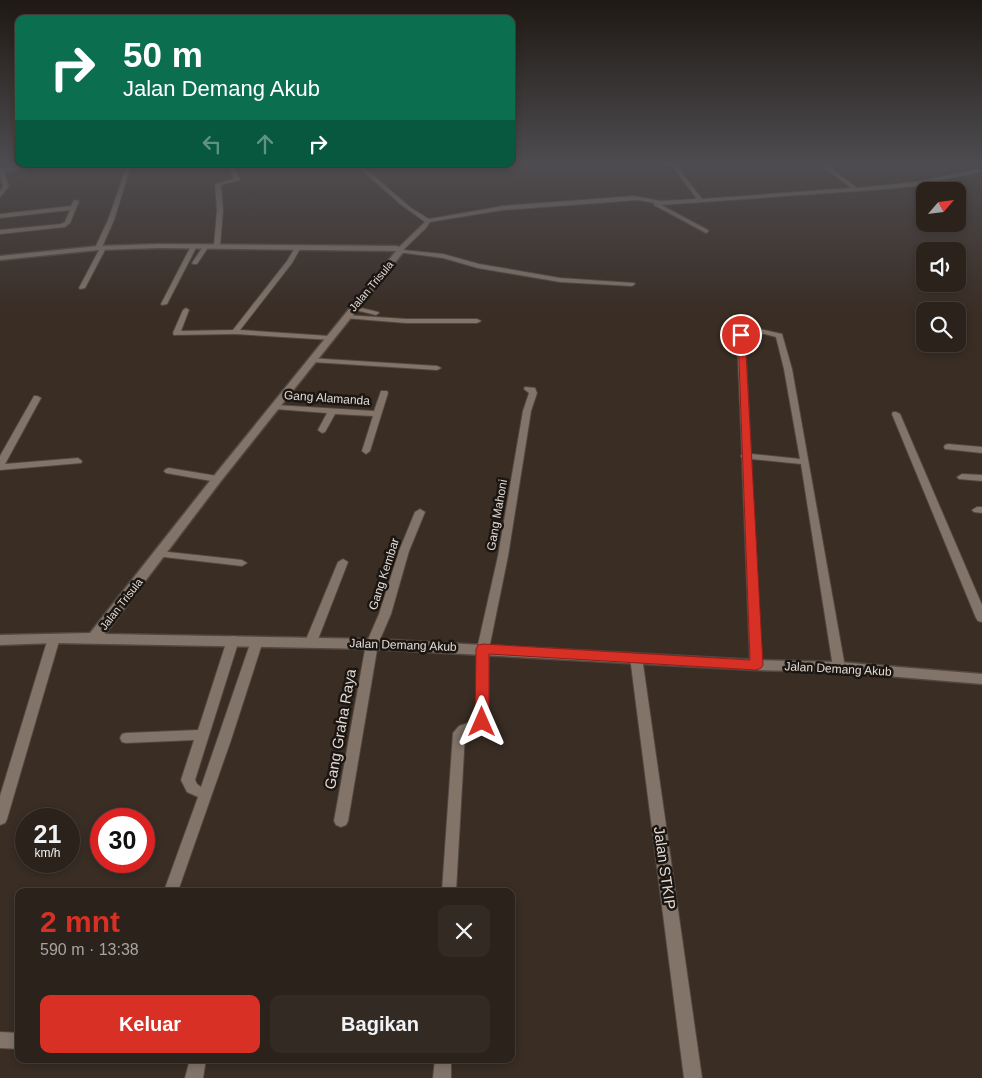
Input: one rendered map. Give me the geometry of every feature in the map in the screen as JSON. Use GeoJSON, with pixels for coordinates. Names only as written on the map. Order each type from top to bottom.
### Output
{"type":"FeatureCollection","features":[{"type":"Feature","properties":{"kind":"street"},"geometry":{"type":"LineString","coordinates":[[0,216],[15,214]]}},
{"type":"Feature","properties":{"kind":"street"},"geometry":{"type":"LineString","coordinates":[[0,232],[63,226],[67,224],[70,214]]}},
{"type":"Feature","properties":{"kind":"street"},"geometry":{"type":"LineString","coordinates":[[82,288],[101,248],[113,214]]}},
{"type":"Feature","properties":{"kind":"street"},"geometry":{"type":"LineString","coordinates":[[217,246],[220,214]]}},
{"type":"Feature","properties":{"kind":"street"},"geometry":{"type":"LineString","coordinates":[[418,214],[428,221],[467,214]]}},
{"type":"Feature","properties":{"kind":"street"},"geometry":{"type":"LineString","coordinates":[[678,214],[706,231]]}},
{"type":"Feature","properties":{"kind":"street"},"geometry":{"type":"LineString","coordinates":[[400,250],[428,221]]}},
{"type":"Feature","properties":{"kind":"street"},"geometry":{"type":"LineString","coordinates":[[164,304],[194,246]]}},
{"type":"Feature","properties":{"kind":"street","name":"Jalan Trisula"},"geometry":{"type":"LineString","coordinates":[[0,258],[101,248],[194,246],[400,250]]}},
{"type":"Feature","properties":{"kind":"street"},"geometry":{"type":"LineString","coordinates":[[195,263],[206,246]]}},
{"type":"Feature","properties":{"kind":"street"},"geometry":{"type":"LineString","coordinates":[[235,332],[290,262],[298,247]]}},
{"type":"Feature","properties":{"kind":"street"},"geometry":{"type":"LineString","coordinates":[[400,250],[443,256],[478,266],[560,280],[632,284]]}},
{"type":"Feature","properties":{"kind":"street","name":"Jalan Trisula"},"geometry":{"type":"LineString","coordinates":[[94,638],[217,479],[400,250]]}},
{"type":"Feature","properties":{"kind":"street"},"geometry":{"type":"LineString","coordinates":[[353,308],[366,312],[408,314]]}},
{"type":"Feature","properties":{"kind":"street"},"geometry":{"type":"LineString","coordinates":[[186,310],[177,333],[235,332],[329,338]]}},
{"type":"Feature","properties":{"kind":"street"},"geometry":{"type":"LineString","coordinates":[[346,317],[406,321],[477,321]]}},
{"type":"Feature","properties":{"kind":"street"},"geometry":{"type":"LineString","coordinates":[[756,665],[741,335],[749,332],[772,333],[779,336],[788,369],[839,667]]}},
{"type":"Feature","properties":{"kind":"street"},"geometry":{"type":"LineString","coordinates":[[312,360],[437,368]]}},
{"type":"Feature","properties":{"kind":"street","name":"Gang Mahoni"},"geometry":{"type":"LineString","coordinates":[[483,649],[503,556],[527,411],[533,393],[532,390],[528,389]]}},
{"type":"Feature","properties":{"kind":"street"},"geometry":{"type":"LineString","coordinates":[[366,451],[384,392]]}},
{"type":"Feature","properties":{"kind":"street"},"geometry":{"type":"LineString","coordinates":[[0,466],[37,398]]}},
{"type":"Feature","properties":{"kind":"street","name":"Gang Alamanda"},"geometry":{"type":"LineString","coordinates":[[275,407],[377,414]]}},
{"type":"Feature","properties":{"kind":"street"},"geometry":{"type":"LineString","coordinates":[[322,430],[332,412]]}},
{"type":"Feature","properties":{"kind":"street"},"geometry":{"type":"LineString","coordinates":[[896,414],[982,618]]}},
{"type":"Feature","properties":{"kind":"street"},"geometry":{"type":"LineString","coordinates":[[948,447],[982,450]]}},
{"type":"Feature","properties":{"kind":"street"},"geometry":{"type":"LineString","coordinates":[[745,456],[805,462]]}},
{"type":"Feature","properties":{"kind":"street"},"geometry":{"type":"LineString","coordinates":[[0,466],[78,461]]}},
{"type":"Feature","properties":{"kind":"street"},"geometry":{"type":"LineString","coordinates":[[169,471],[217,479]]}},
{"type":"Feature","properties":{"kind":"street"},"geometry":{"type":"LineString","coordinates":[[962,477],[982,478]]}},
{"type":"Feature","properties":{"kind":"street","name":"Gang Kembar"},"geometry":{"type":"LineString","coordinates":[[372,644],[385,614],[404,551],[420,512]]}},
{"type":"Feature","properties":{"kind":"street"},"geometry":{"type":"LineString","coordinates":[[159,554],[242,563]]}},
{"type":"Feature","properties":{"kind":"street"},"geometry":{"type":"LineString","coordinates":[[311,642],[343,562]]}},
{"type":"Feature","properties":{"kind":"street"},"geometry":{"type":"LineString","coordinates":[[0,819],[54,638]]}},
{"type":"Feature","properties":{"kind":"street","name":"Jalan Demang Akub"},"geometry":{"type":"LineString","coordinates":[[0,640],[94,638],[372,644],[642,657],[756,665],[839,667],[982,679]]}},
{"type":"Feature","properties":{"kind":"street"},"geometry":{"type":"LineString","coordinates":[[204,794],[193,790],[189,786],[188,780],[233,640]]}},
{"type":"Feature","properties":{"kind":"street"},"geometry":{"type":"LineString","coordinates":[[172,888],[204,794],[225,740],[257,641]]}},
{"type":"Feature","properties":{"kind":"street","name":"Gang Graha Raya"},"geometry":{"type":"LineString","coordinates":[[341,820],[372,644]]}},
{"type":"Feature","properties":{"kind":"street"},"geometry":{"type":"LineString","coordinates":[[449,888],[459,733],[462,729],[474,727],[482,722],[483,649]]}},
{"type":"Feature","properties":{"kind":"street","name":"Jalan STKIP"},"geometry":{"type":"LineString","coordinates":[[642,657],[692,1078]]}},
{"type":"Feature","properties":{"kind":"street"},"geometry":{"type":"LineString","coordinates":[[126,738],[202,735]]}},
{"type":"Feature","properties":{"kind":"street"},"geometry":{"type":"LineString","coordinates":[[0,1040],[15,1041]]}},
{"type":"Feature","properties":{"kind":"street"},"geometry":{"type":"LineString","coordinates":[[194,1078],[197,1063]]}},
{"type":"Feature","properties":{"kind":"street"},"geometry":{"type":"LineString","coordinates":[[442,1078],[443,1063]]}},
{"type":"Feature","properties":{"kind":"route"},"geometry":{"type":"LineString","coordinates":[[482,722],[483,649],[647,657],[756,665],[741,335]]}}]}
